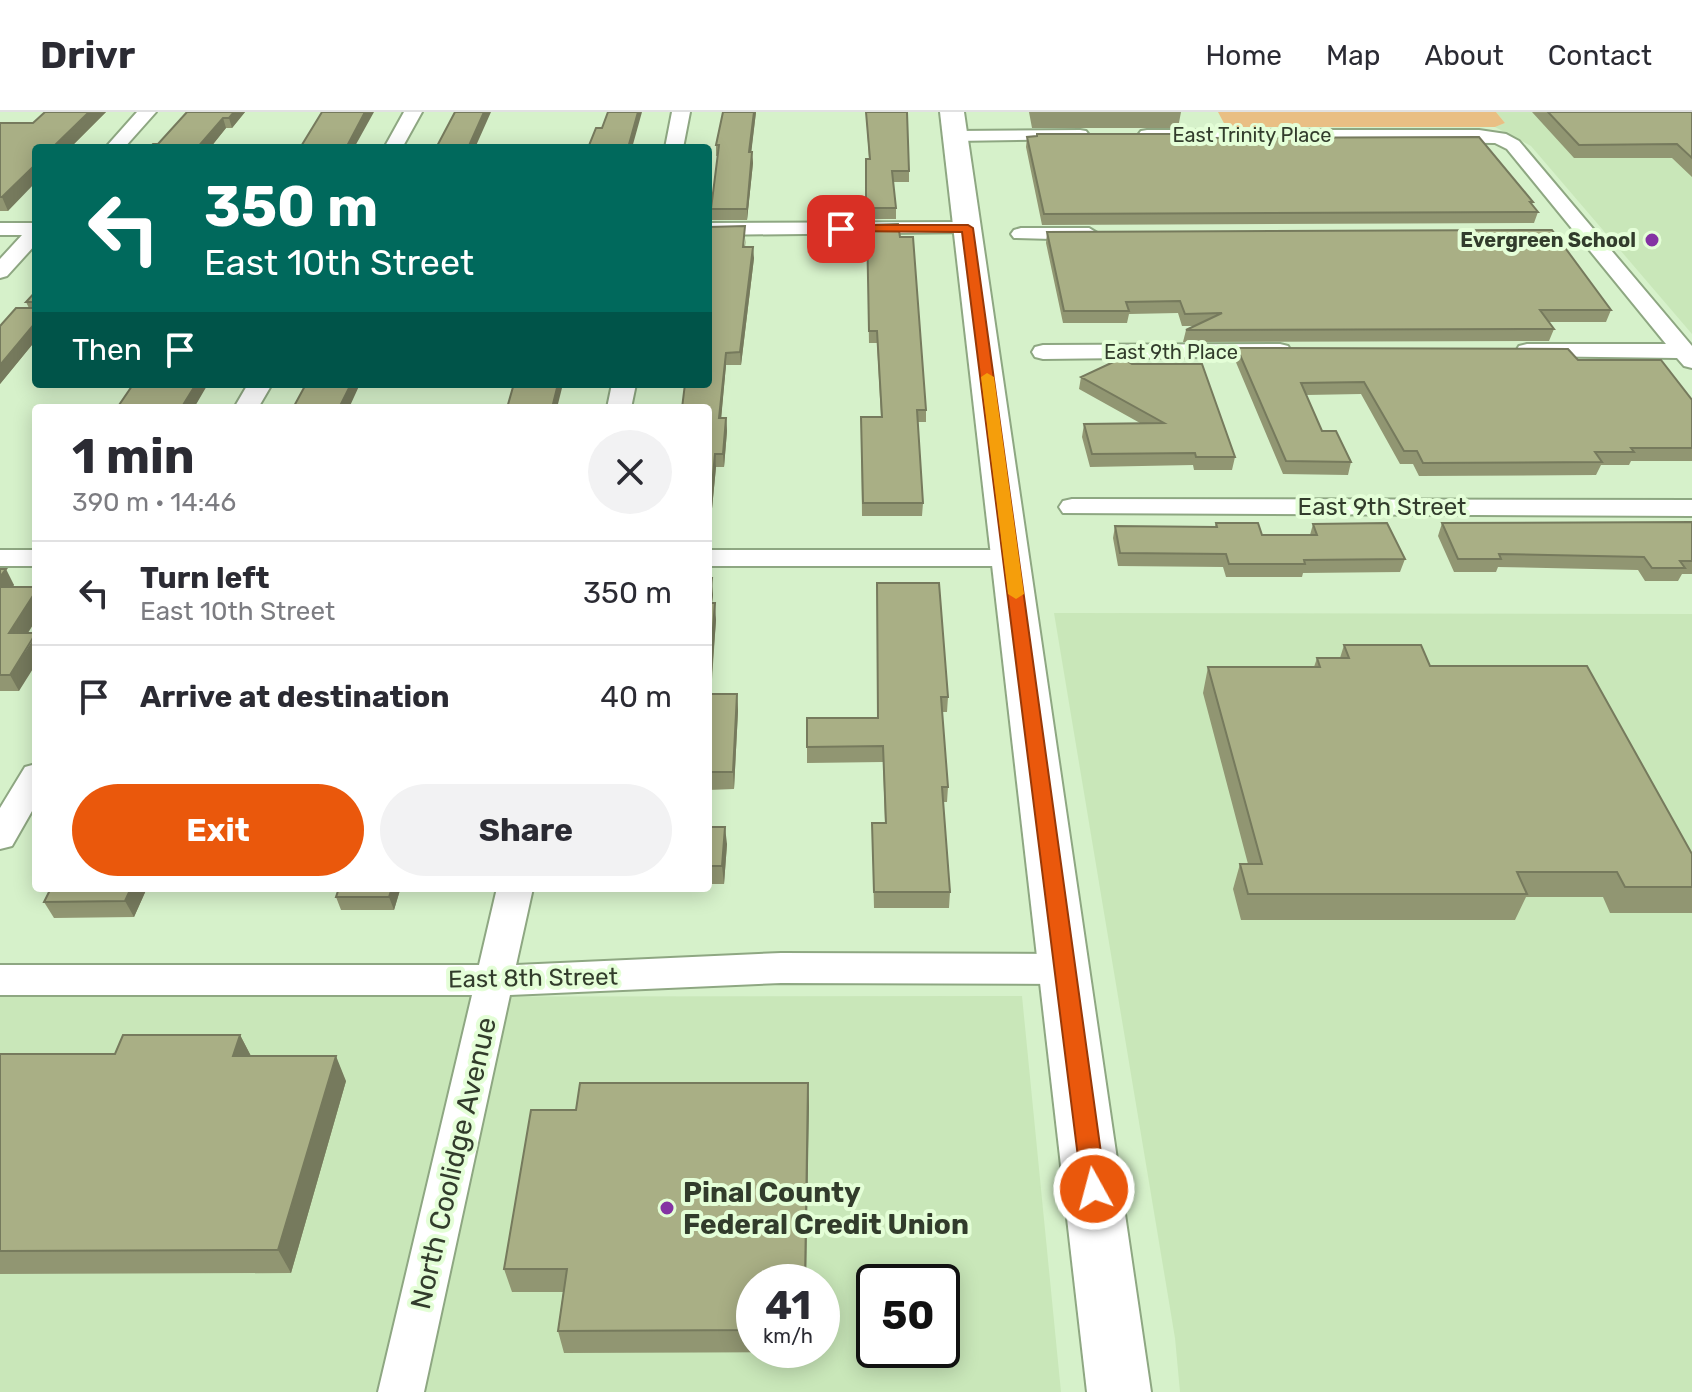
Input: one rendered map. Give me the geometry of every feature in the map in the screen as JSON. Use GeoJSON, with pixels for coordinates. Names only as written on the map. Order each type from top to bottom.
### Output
{"type":"FeatureCollection","features":[{"type":"Feature","properties":{"kind":"main road"},"geometry":{"type":"LineString","coordinates":[[954,124],[1119,1392]]}},
{"type":"Feature","properties":{"kind":"street"},"geometry":{"type":"LineString","coordinates":[[118,144],[147,112]]}},
{"type":"Feature","properties":{"kind":"street"},"geometry":{"type":"LineString","coordinates":[[395,144],[413,112]]}},
{"type":"Feature","properties":{"kind":"street"},"geometry":{"type":"LineString","coordinates":[[675,144],[681,112]]}},
{"type":"Feature","properties":{"kind":"street"},"geometry":{"type":"LineString","coordinates":[[954,124],[1093,135]]}},
{"type":"Feature","properties":{"kind":"street","name":"East Trinity Place"},"geometry":{"type":"LineString","coordinates":[[1124,135],[1479,135],[1500,138],[1513,145],[1585,232]]}},
{"type":"Feature","properties":{"kind":"street"},"geometry":{"type":"LineString","coordinates":[[712,229],[968,228]]}},
{"type":"Feature","properties":{"kind":"street"},"geometry":{"type":"LineString","coordinates":[[0,229],[32,231]]}},
{"type":"Feature","properties":{"kind":"street"},"geometry":{"type":"LineString","coordinates":[[1553,232],[1585,232],[1688,356]]}},
{"type":"Feature","properties":{"kind":"street"},"geometry":{"type":"LineString","coordinates":[[1021,234],[1115,234]]}},
{"type":"Feature","properties":{"kind":"street"},"geometry":{"type":"LineString","coordinates":[[0,272],[32,236]]}},
{"type":"Feature","properties":{"kind":"street","name":"East 9th Place"},"geometry":{"type":"LineString","coordinates":[[1043,352],[1308,351]]}},
{"type":"Feature","properties":{"kind":"street"},"geometry":{"type":"LineString","coordinates":[[1512,351],[1688,356]]}},
{"type":"Feature","properties":{"kind":"street","name":"East 9th Street"},"geometry":{"type":"LineString","coordinates":[[1072,507],[1692,508]]}},
{"type":"Feature","properties":{"kind":"street"},"geometry":{"type":"LineString","coordinates":[[0,558],[32,558]]}},
{"type":"Feature","properties":{"kind":"street"},"geometry":{"type":"LineString","coordinates":[[712,558],[1011,558]]}},
{"type":"Feature","properties":{"kind":"street"},"geometry":{"type":"LineString","coordinates":[[0,837],[32,782]]}},
{"type":"Feature","properties":{"kind":"street","name":"North Coolidge Avenue"},"geometry":{"type":"LineString","coordinates":[[401,1392],[514,892]]}},
{"type":"Feature","properties":{"kind":"street","name":"East 8th Street"},"geometry":{"type":"LineString","coordinates":[[0,980],[495,980],[781,968],[1066,969]]}},
{"type":"Feature","properties":{"kind":"shaded area"},"geometry":{"type":"Polygon","coordinates":[[[1218,112],[1496,112],[1505,123],[1495,127],[1226,127],[1218,112]]]}},
{"type":"Feature","properties":{"kind":"shaded area","name":"Evergreen School"},"geometry":{"type":"Polygon","coordinates":[[[1496,112],[1692,112],[1692,334],[1531,146],[1495,127],[1505,123],[1496,112]]]}},
{"type":"Feature","properties":{"kind":"shaded area"},"geometry":{"type":"Polygon","coordinates":[[[1054,613],[1692,614],[1692,1392],[1180,1392],[1175,1338],[1054,613]]]}},
{"type":"Feature","properties":{"kind":"shaded area"},"geometry":{"type":"Polygon","coordinates":[[[1022,996],[1061,1392],[0,1392],[0,997],[1022,996]]]}},
{"type":"Feature","properties":{"kind":"building"},"geometry":{"type":"Polygon","coordinates":[[[45,112],[89,112],[56,144],[32,144],[32,168],[0,197],[0,123],[33,123],[45,112]]]}},
{"type":"Feature","properties":{"kind":"building"},"geometry":{"type":"Polygon","coordinates":[[[187,112],[234,112],[229,118],[223,118],[200,144],[158,144],[187,112]]]}},
{"type":"Feature","properties":{"kind":"building"},"geometry":{"type":"Polygon","coordinates":[[[322,112],[365,112],[348,144],[302,144],[322,112]]]}},
{"type":"Feature","properties":{"kind":"building"},"geometry":{"type":"Polygon","coordinates":[[[455,112],[484,112],[470,144],[438,144],[455,112]]]}},
{"type":"Feature","properties":{"kind":"building"},"geometry":{"type":"Polygon","coordinates":[[[608,112],[638,112],[629,144],[590,144],[596,128],[602,128],[608,112]]]}},
{"type":"Feature","properties":{"kind":"building"},"geometry":{"type":"Polygon","coordinates":[[[723,112],[754,112],[747,209],[712,209],[719,145],[716,145],[723,112]]]}},
{"type":"Feature","properties":{"kind":"building"},"geometry":{"type":"Polygon","coordinates":[[[866,112],[907,112],[909,171],[892,171],[896,208],[866,208],[866,159],[870,159],[866,112]]]}},
{"type":"Feature","properties":{"kind":"building"},"geometry":{"type":"Polygon","coordinates":[[[1548,112],[1692,112],[1692,158],[1677,144],[1579,145],[1548,112]]]}},
{"type":"Feature","properties":{"kind":"building"},"geometry":{"type":"Polygon","coordinates":[[[1037,134],[1187,134],[1199,138],[1479,137],[1538,212],[1044,214],[1027,137],[1037,134]]]}},
{"type":"Feature","properties":{"kind":"building"},"geometry":{"type":"Polygon","coordinates":[[[898,224],[900,237],[913,237],[926,410],[917,410],[923,503],[863,503],[861,417],[882,417],[877,331],[869,331],[867,225],[898,224]]]}},
{"type":"Feature","properties":{"kind":"building"},"geometry":{"type":"Polygon","coordinates":[[[745,226],[743,247],[753,247],[740,352],[726,353],[719,418],[726,418],[723,454],[715,454],[712,485],[712,404],[682,404],[684,388],[712,388],[712,227],[745,226]]]}},
{"type":"Feature","properties":{"kind":"building"},"geometry":{"type":"Polygon","coordinates":[[[1552,230],[1611,310],[1540,310],[1554,329],[1186,330],[1222,313],[1185,314],[1180,301],[1126,302],[1129,311],[1064,311],[1047,232],[1552,230]]]}},
{"type":"Feature","properties":{"kind":"building"},"geometry":{"type":"Polygon","coordinates":[[[16,308],[32,308],[32,327],[0,365],[0,326],[16,308]]]}},
{"type":"Feature","properties":{"kind":"building"},"geometry":{"type":"Polygon","coordinates":[[[1237,348],[1568,349],[1578,360],[1661,360],[1692,400],[1692,448],[1631,448],[1634,452],[1595,452],[1602,462],[1423,463],[1417,451],[1404,451],[1364,382],[1301,383],[1322,431],[1336,431],[1351,462],[1286,461],[1237,348]]]}},
{"type":"Feature","properties":{"kind":"building"},"geometry":{"type":"Polygon","coordinates":[[[1122,358],[1132,364],[1202,364],[1235,457],[1196,457],[1195,453],[1092,454],[1084,424],[1164,423],[1081,377],[1122,358]]]}},
{"type":"Feature","properties":{"kind":"building"},"geometry":{"type":"Polygon","coordinates":[[[131,388],[194,388],[184,404],[120,404],[131,388]]]}},
{"type":"Feature","properties":{"kind":"building"},"geometry":{"type":"Polygon","coordinates":[[[304,388],[349,388],[341,404],[295,404],[304,388]]]}},
{"type":"Feature","properties":{"kind":"building"},"geometry":{"type":"Polygon","coordinates":[[[513,388],[557,388],[553,404],[508,404],[513,388]]]}},
{"type":"Feature","properties":{"kind":"building"},"geometry":{"type":"Polygon","coordinates":[[[1692,522],[1692,561],[1680,561],[1685,568],[1652,568],[1644,557],[1499,554],[1501,559],[1458,559],[1442,523],[1692,522]]]}},
{"type":"Feature","properties":{"kind":"building"},"geometry":{"type":"Polygon","coordinates":[[[1216,523],[1258,523],[1262,535],[1317,535],[1313,524],[1387,523],[1405,559],[1229,564],[1226,554],[1120,553],[1115,526],[1217,527],[1216,523]]]}},
{"type":"Feature","properties":{"kind":"building"},"geometry":{"type":"Polygon","coordinates":[[[877,583],[939,583],[948,697],[941,697],[948,787],[942,787],[950,892],[874,892],[872,823],[886,823],[883,746],[807,747],[807,718],[878,718],[877,583]]]}},
{"type":"Feature","properties":{"kind":"building"},"geometry":{"type":"Polygon","coordinates":[[[0,587],[32,587],[32,597],[9,633],[32,633],[32,639],[10,675],[0,675],[0,587]]]}},
{"type":"Feature","properties":{"kind":"building"},"geometry":{"type":"Polygon","coordinates":[[[712,603],[715,603],[712,640],[712,603]]]}},
{"type":"Feature","properties":{"kind":"building"},"geometry":{"type":"Polygon","coordinates":[[[1344,645],[1421,645],[1430,666],[1587,666],[1692,854],[1692,887],[1625,887],[1617,872],[1517,872],[1527,894],[1248,894],[1240,864],[1262,864],[1208,667],[1320,667],[1317,658],[1349,658],[1344,645]]]}},
{"type":"Feature","properties":{"kind":"building"},"geometry":{"type":"Polygon","coordinates":[[[712,694],[737,694],[733,772],[712,772],[712,694]]]}},
{"type":"Feature","properties":{"kind":"building"},"geometry":{"type":"Polygon","coordinates":[[[712,827],[725,827],[722,866],[712,866],[712,827]]]}},
{"type":"Feature","properties":{"kind":"building"},"geometry":{"type":"Polygon","coordinates":[[[49,892],[129,892],[125,901],[44,902],[49,892]]]}},
{"type":"Feature","properties":{"kind":"building"},"geometry":{"type":"Polygon","coordinates":[[[338,892],[391,892],[389,897],[336,897],[338,892]]]}},
{"type":"Feature","properties":{"kind":"building"},"geometry":{"type":"Polygon","coordinates":[[[123,1035],[240,1035],[233,1056],[336,1056],[278,1250],[0,1251],[0,1054],[115,1054],[123,1035]]]}},
{"type":"Feature","properties":{"kind":"building","name":"Pinal County Federal Credit Union"},"geometry":{"type":"Polygon","coordinates":[[[580,1083],[808,1083],[805,1264],[736,1264],[736,1330],[558,1331],[567,1269],[504,1269],[531,1110],[576,1110],[580,1083]]]}},
{"type":"Feature","properties":{"kind":"slow traffic"},"geometry":{"type":"LineString","coordinates":[[987,377],[1016,594]]}},
{"type":"Feature","properties":{"kind":"place","name":"Evergreen School"},"geometry":{"type":"Point","coordinates":[1652,240]}},
{"type":"Feature","properties":{"kind":"place","name":"Pinal County Federal Credit Union"},"geometry":{"type":"Point","coordinates":[667,1208]}},
{"type":"Feature","properties":{"kind":"route"},"geometry":{"type":"LineString","coordinates":[[841,229],[968,228],[1094,1189]]}}]}
